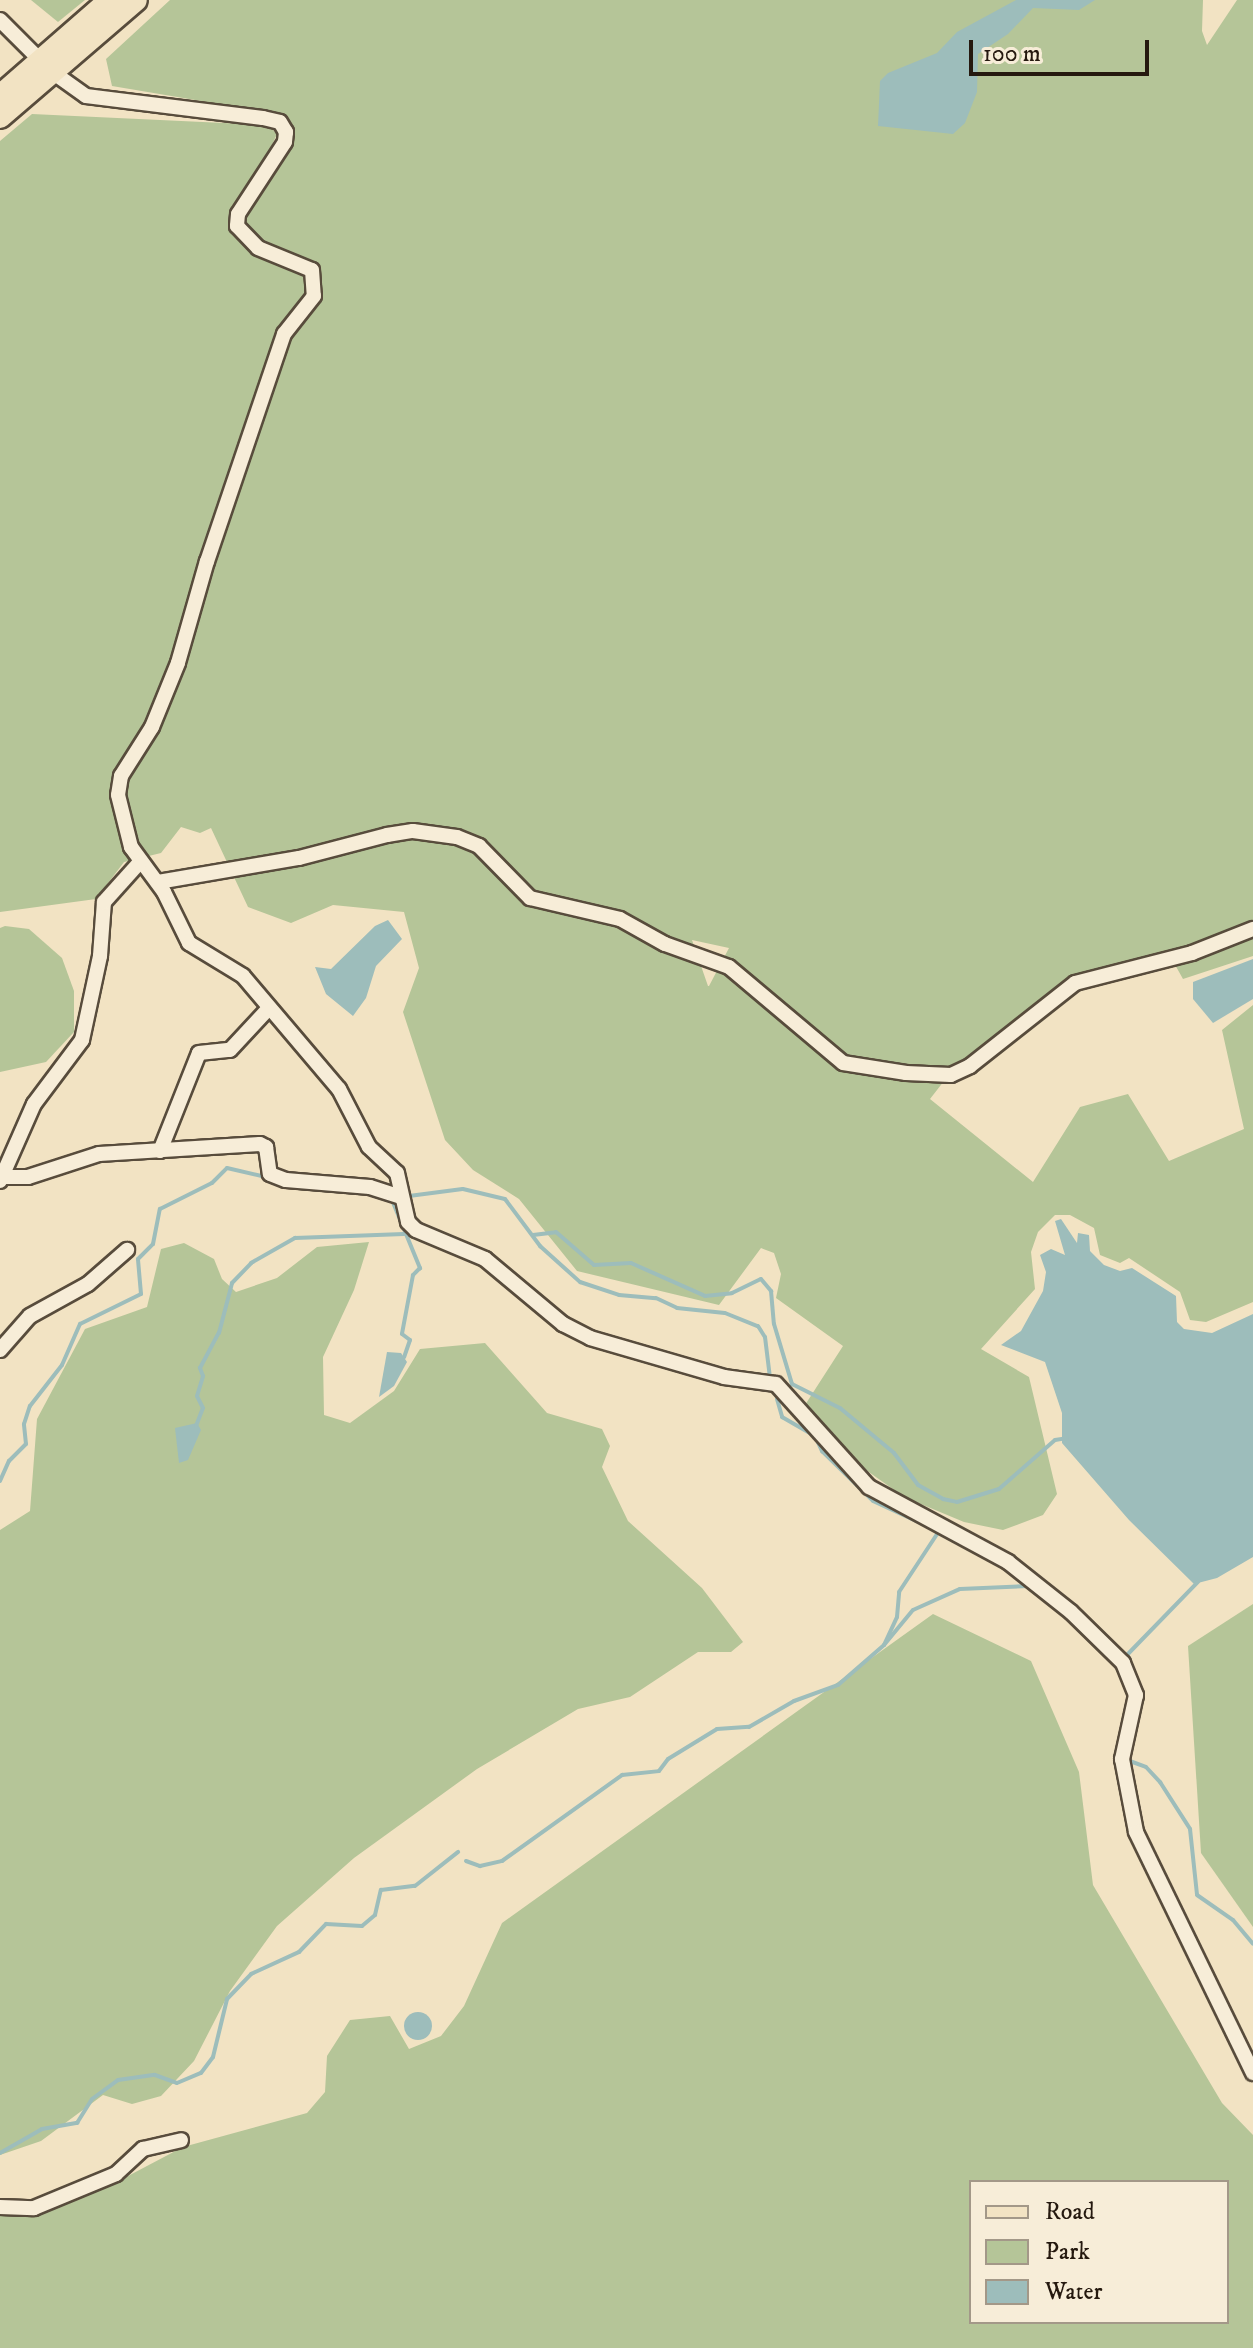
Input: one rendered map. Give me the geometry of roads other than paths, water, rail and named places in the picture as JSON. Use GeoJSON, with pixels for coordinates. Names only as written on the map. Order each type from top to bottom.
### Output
{"type":"FeatureCollection","features":[{"type":"Feature","properties":{"kind":"main road"},"geometry":{"type":"LineString","coordinates":[[0,117],[45,64],[110,0]]}},
{"type":"Feature","properties":{"kind":"main road"},"geometry":{"type":"LineString","coordinates":[[0,96],[136,0]]}},
{"type":"Feature","properties":{"kind":"street"},"geometry":{"type":"LineString","coordinates":[[0,20],[73,90],[99,99],[280,122],[285,142],[238,214],[237,226],[258,248],[312,270],[316,281],[314,296],[284,334],[178,663],[152,727],[121,776],[118,795],[140,862],[158,882],[189,943],[243,976],[339,1089],[369,1147],[397,1173],[401,1197],[416,1230],[485,1259],[563,1324],[590,1338],[724,1377],[776,1384],[869,1487],[973,1540],[1040,1586],[1130,1671],[1136,1705],[1123,1757],[1144,1855],[1253,2073]]}},
{"type":"Feature","properties":{"kind":"street"},"geometry":{"type":"LineString","coordinates":[[158,882],[299,858],[400,833],[457,837],[479,846],[530,898],[620,919],[665,944],[729,967],[843,1063],[906,1073],[951,1075],[970,1066],[1075,983],[1192,953],[1253,929]]}},
{"type":"Feature","properties":{"kind":"street"},"geometry":{"type":"LineString","coordinates":[[140,862],[104,902],[100,956],[82,1040],[34,1104],[2,1179],[28,1177],[99,1154],[260,1144],[266,1147],[270,1174],[286,1180],[370,1187],[401,1197]]}},
{"type":"Feature","properties":{"kind":"street"},"geometry":{"type":"LineString","coordinates":[[160,1151],[199,1053],[230,1050],[269,1008]]}},
{"type":"Feature","properties":{"kind":"street"},"geometry":{"type":"LineString","coordinates":[[0,1350],[7,1330],[88,1284],[127,1250]]}},
{"type":"Feature","properties":{"kind":"street"},"geometry":{"type":"LineString","coordinates":[[0,2207],[34,2208],[116,2174],[143,2149],[181,2140]]}},
{"type":"Feature","properties":{"kind":"water"},"geometry":{"type":"Polygon","coordinates":[[[1016,0],[1095,0],[1079,10],[1033,8],[1008,34],[978,54],[977,92],[965,123],[953,134],[878,126],[880,81],[888,73],[937,53],[957,32],[1016,0]]]}},
{"type":"Feature","properties":{"kind":"water"},"geometry":{"type":"Polygon","coordinates":[[[388,920],[402,939],[376,966],[366,998],[353,1016],[326,994],[315,967],[331,969],[375,926],[388,920]]]}},
{"type":"Feature","properties":{"kind":"water"},"geometry":{"type":"Polygon","coordinates":[[[1253,959],[1253,999],[1213,1023],[1193,999],[1193,982],[1253,959]]]}},
{"type":"Feature","properties":{"kind":"water"},"geometry":{"type":"Polygon","coordinates":[[[1061,1219],[1077,1243],[1078,1233],[1089,1235],[1090,1251],[1104,1265],[1120,1271],[1132,1268],[1176,1296],[1177,1322],[1184,1329],[1212,1333],[1253,1314],[1253,1557],[1217,1578],[1194,1584],[1129,1520],[1062,1443],[1062,1413],[1045,1362],[1001,1345],[1021,1331],[1043,1291],[1046,1272],[1040,1255],[1051,1249],[1065,1255],[1055,1221],[1061,1219]]]}},
{"type":"Feature","properties":{"kind":"water"},"geometry":{"type":"Polygon","coordinates":[[[387,1352],[401,1353],[407,1362],[394,1386],[379,1397],[387,1352]]]}},
{"type":"Feature","properties":{"kind":"water"},"geometry":{"type":"Polygon","coordinates":[[[197,1423],[201,1430],[188,1460],[179,1463],[175,1428],[197,1423]]]}},
{"type":"Feature","properties":{"kind":"water"},"geometry":{"type":"Polygon","coordinates":[[[418,2012],[428,2016],[432,2026],[428,2036],[418,2040],[408,2036],[404,2026],[408,2016],[418,2012]]]}},
{"type":"Feature","properties":{"kind":"waterway"},"geometry":{"type":"LineString","coordinates":[[0,1481],[9,1461],[26,1444],[24,1424],[30,1406],[62,1365],[80,1324],[141,1294],[138,1259],[153,1244],[160,1209],[212,1183],[227,1168],[266,1177]]}},
{"type":"Feature","properties":{"kind":"waterway"},"geometry":{"type":"LineString","coordinates":[[409,1196],[463,1189],[505,1199],[540,1246],[580,1282],[619,1295],[656,1298],[677,1308],[725,1313],[758,1326],[765,1337],[770,1376]]}},
{"type":"Feature","properties":{"kind":"waterway"},"geometry":{"type":"LineString","coordinates":[[392,1200],[420,1268],[413,1275],[402,1334],[410,1340],[404,1357]]}},
{"type":"Feature","properties":{"kind":"waterway"},"geometry":{"type":"LineString","coordinates":[[533,1235],[556,1232],[594,1265],[631,1263],[705,1296],[732,1293],[761,1279],[771,1291],[774,1324],[792,1384],[840,1408],[894,1453],[918,1485],[943,1499],[957,1502],[999,1489],[1055,1440],[1067,1438]]}},
{"type":"Feature","properties":{"kind":"waterway"},"geometry":{"type":"LineString","coordinates":[[196,1426],[203,1408],[197,1396],[203,1376],[200,1368],[219,1333],[232,1283],[251,1263],[295,1238],[404,1234]]}},
{"type":"Feature","properties":{"kind":"waterway"},"geometry":{"type":"LineString","coordinates":[[777,1399],[782,1417],[815,1436],[822,1451],[873,1501],[921,1523]]}},
{"type":"Feature","properties":{"kind":"waterway"},"geometry":{"type":"LineString","coordinates":[[466,1861],[480,1866],[502,1861],[622,1775],[659,1771],[668,1759],[717,1729],[749,1727],[794,1701],[838,1685],[884,1645],[897,1617],[899,1592],[939,1531]]}},
{"type":"Feature","properties":{"kind":"waterway"},"geometry":{"type":"LineString","coordinates":[[1125,1657],[1198,1582]]}},
{"type":"Feature","properties":{"kind":"waterway"},"geometry":{"type":"LineString","coordinates":[[884,1645],[913,1610],[960,1589],[1029,1586]]}},
{"type":"Feature","properties":{"kind":"waterway"},"geometry":{"type":"LineString","coordinates":[[1127,1760],[1146,1767],[1160,1782],[1190,1829],[1197,1895],[1233,1920],[1253,1944]]}},
{"type":"Feature","properties":{"kind":"waterway"},"geometry":{"type":"LineString","coordinates":[[0,2153],[42,2129],[77,2123],[92,2099],[118,2080],[155,2075],[177,2083],[201,2073],[213,2057],[227,1999],[251,1974],[299,1952],[326,1924],[362,1926],[375,1915],[381,1890],[415,1886],[458,1852]]}}]}
